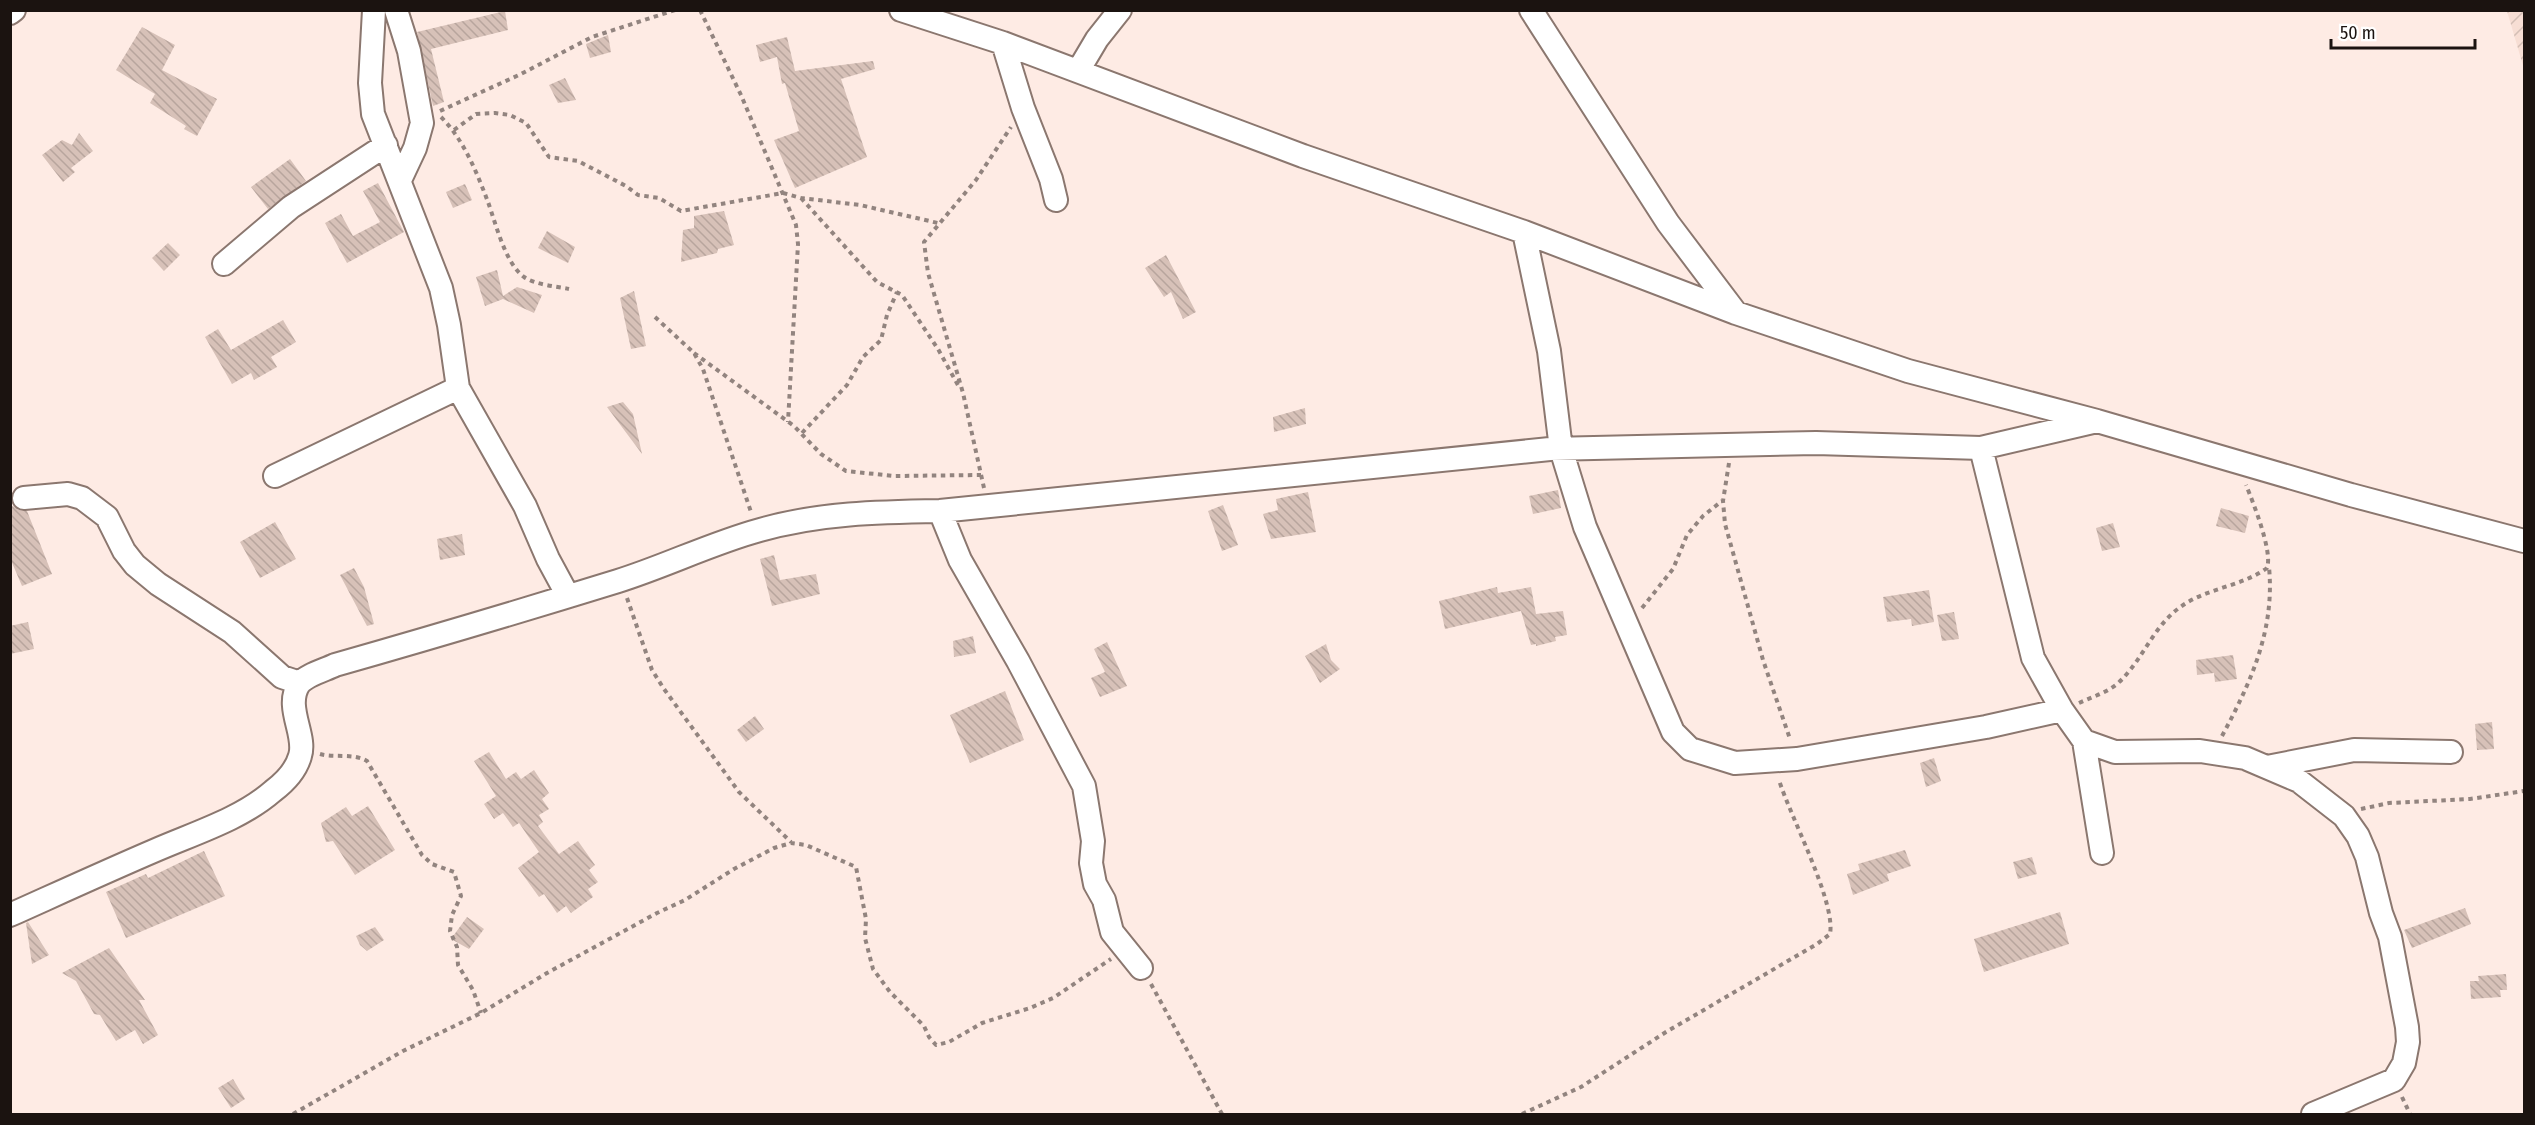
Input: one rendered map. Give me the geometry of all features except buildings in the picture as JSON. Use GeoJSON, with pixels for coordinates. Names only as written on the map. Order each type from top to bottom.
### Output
{"type":"FeatureCollection","features":[{"type":"Feature","properties":{"kind":"street"},"geometry":{"type":"LineString","coordinates":[[374,10],[370,101],[373,114],[441,288],[449,324],[458,388],[525,506],[548,559],[568,596]]}},
{"type":"Feature","properties":{"kind":"street"},"geometry":{"type":"LineString","coordinates":[[396,10],[409,51],[422,123],[415,148],[400,180]]}},
{"type":"Feature","properties":{"kind":"street"},"geometry":{"type":"LineString","coordinates":[[1078,71],[1097,39],[1120,10]]}},
{"type":"Feature","properties":{"kind":"street"},"geometry":{"type":"LineString","coordinates":[[1531,10],[1668,223],[1736,313]]}},
{"type":"Feature","properties":{"kind":"street"},"geometry":{"type":"LineString","coordinates":[[913,12],[1004,43],[1303,156],[1524,232],[1736,313],[1908,370],[2524,541]]}},
{"type":"Feature","properties":{"kind":"street"},"geometry":{"type":"LineString","coordinates":[[1004,43],[1023,108],[1051,179],[1056,200]]}},
{"type":"Feature","properties":{"kind":"street"},"geometry":{"type":"LineString","coordinates":[[224,264],[282,213],[320,186],[386,146]]}},
{"type":"Feature","properties":{"kind":"street"},"geometry":{"type":"LineString","coordinates":[[1524,232],[1549,351],[1561,448],[1584,527],[1673,732],[1690,750],[1735,763],[1789,760],[1986,727],[2062,710]]}},
{"type":"Feature","properties":{"kind":"street"},"geometry":{"type":"LineString","coordinates":[[274,476],[458,388]]}},
{"type":"Feature","properties":{"kind":"street"},"geometry":{"type":"LineString","coordinates":[[10,915],[98,874],[230,819],[272,793],[290,776],[301,754],[294,710],[295,696],[300,683],[335,665],[621,580],[758,530],[829,515],[940,511],[1561,448],[1816,443],[1981,448],[2097,421]]}},
{"type":"Feature","properties":{"kind":"street"},"geometry":{"type":"LineString","coordinates":[[1981,448],[2032,658],[2062,710],[2084,741],[2102,853]]}},
{"type":"Feature","properties":{"kind":"street"},"geometry":{"type":"LineString","coordinates":[[24,498],[68,494],[82,498],[106,517],[135,565],[158,584],[232,632],[282,677],[300,683]]}},
{"type":"Feature","properties":{"kind":"street"},"geometry":{"type":"LineString","coordinates":[[940,511],[960,560],[1023,671],[1084,786],[1093,841],[1091,863],[1095,884],[1104,900],[1112,932],[1135,961]]}},
{"type":"Feature","properties":{"kind":"street"},"geometry":{"type":"LineString","coordinates":[[2084,741],[2115,752],[2214,752],[2245,758],[2299,781],[2344,816],[2358,836],[2367,857],[2381,913],[2390,937],[2408,1042],[2404,1063],[2394,1080],[2313,1114]]}},
{"type":"Feature","properties":{"kind":"street"},"geometry":{"type":"LineString","coordinates":[[2267,766],[2354,750],[2451,752]]}},
{"type":"Feature","properties":{"kind":"path"},"geometry":{"type":"LineString","coordinates":[[569,289],[530,280],[519,272],[499,233],[471,163],[454,130],[436,112],[521,74],[592,37],[675,10]]}},
{"type":"Feature","properties":{"kind":"path"},"geometry":{"type":"LineString","coordinates":[[700,10],[741,95],[796,225],[798,244],[788,422]]}},
{"type":"Feature","properties":{"kind":"path"},"geometry":{"type":"LineString","coordinates":[[988,506],[963,393],[928,273],[924,242],[976,180],[1023,108]]}},
{"type":"Feature","properties":{"kind":"path"},"geometry":{"type":"LineString","coordinates":[[454,130],[476,114],[510,115],[526,123],[549,157],[578,161],[626,186],[638,195],[658,198],[681,211],[783,193],[939,223]]}},
{"type":"Feature","properties":{"kind":"path"},"geometry":{"type":"LineString","coordinates":[[801,198],[877,282],[905,298],[963,393]]}},
{"type":"Feature","properties":{"kind":"path"},"geometry":{"type":"LineString","coordinates":[[802,433],[847,385],[863,357],[880,340],[897,292]]}},
{"type":"Feature","properties":{"kind":"path"},"geometry":{"type":"LineString","coordinates":[[655,317],[694,353],[788,422],[802,433],[821,454],[846,471],[894,476],[981,475]]}},
{"type":"Feature","properties":{"kind":"path"},"geometry":{"type":"LineString","coordinates":[[694,353],[710,386],[758,530]]}},
{"type":"Feature","properties":{"kind":"path"},"geometry":{"type":"LineString","coordinates":[[1522,1114],[1581,1087],[1666,1032],[1817,944],[1830,934],[1832,926],[1824,894],[1778,779],[1789,760],[1725,524],[1723,501],[1731,445]]}},
{"type":"Feature","properties":{"kind":"path"},"geometry":{"type":"LineString","coordinates":[[2214,752],[2246,687],[2261,644],[2271,602],[2269,560],[2257,514],[2237,462]]}},
{"type":"Feature","properties":{"kind":"path"},"geometry":{"type":"LineString","coordinates":[[1627,626],[1673,569],[1687,535],[1703,516],[1723,501]]}},
{"type":"Feature","properties":{"kind":"path"},"geometry":{"type":"LineString","coordinates":[[2062,710],[2115,685],[2137,661],[2159,627],[2186,603],[2252,577],[2269,567]]}},
{"type":"Feature","properties":{"kind":"path"},"geometry":{"type":"LineString","coordinates":[[621,580],[652,670],[664,689],[739,792],[792,843]]}},
{"type":"Feature","properties":{"kind":"path"},"geometry":{"type":"LineString","coordinates":[[301,747],[330,757],[362,758],[367,761],[422,855],[432,864],[454,872],[461,896],[452,915],[450,931],[457,946],[458,965],[473,990],[482,1013]]}},
{"type":"Feature","properties":{"kind":"path"},"geometry":{"type":"LineString","coordinates":[[2344,816],[2372,805],[2470,799],[2524,791]]}},
{"type":"Feature","properties":{"kind":"path"},"geometry":{"type":"LineString","coordinates":[[293,1114],[403,1052],[482,1013],[576,957],[685,900],[735,869],[774,848],[792,843],[806,845],[856,867],[866,919],[865,938],[873,969],[890,992],[924,1026],[936,1045],[949,1042],[982,1023],[1053,998],[1104,962],[1135,961],[1222,1114]]}},
{"type":"Feature","properties":{"kind":"shaded area"},"geometry":{"type":"Polygon","coordinates":[[[2507,11],[2524,11],[2524,69],[2507,11]]]}}]}
